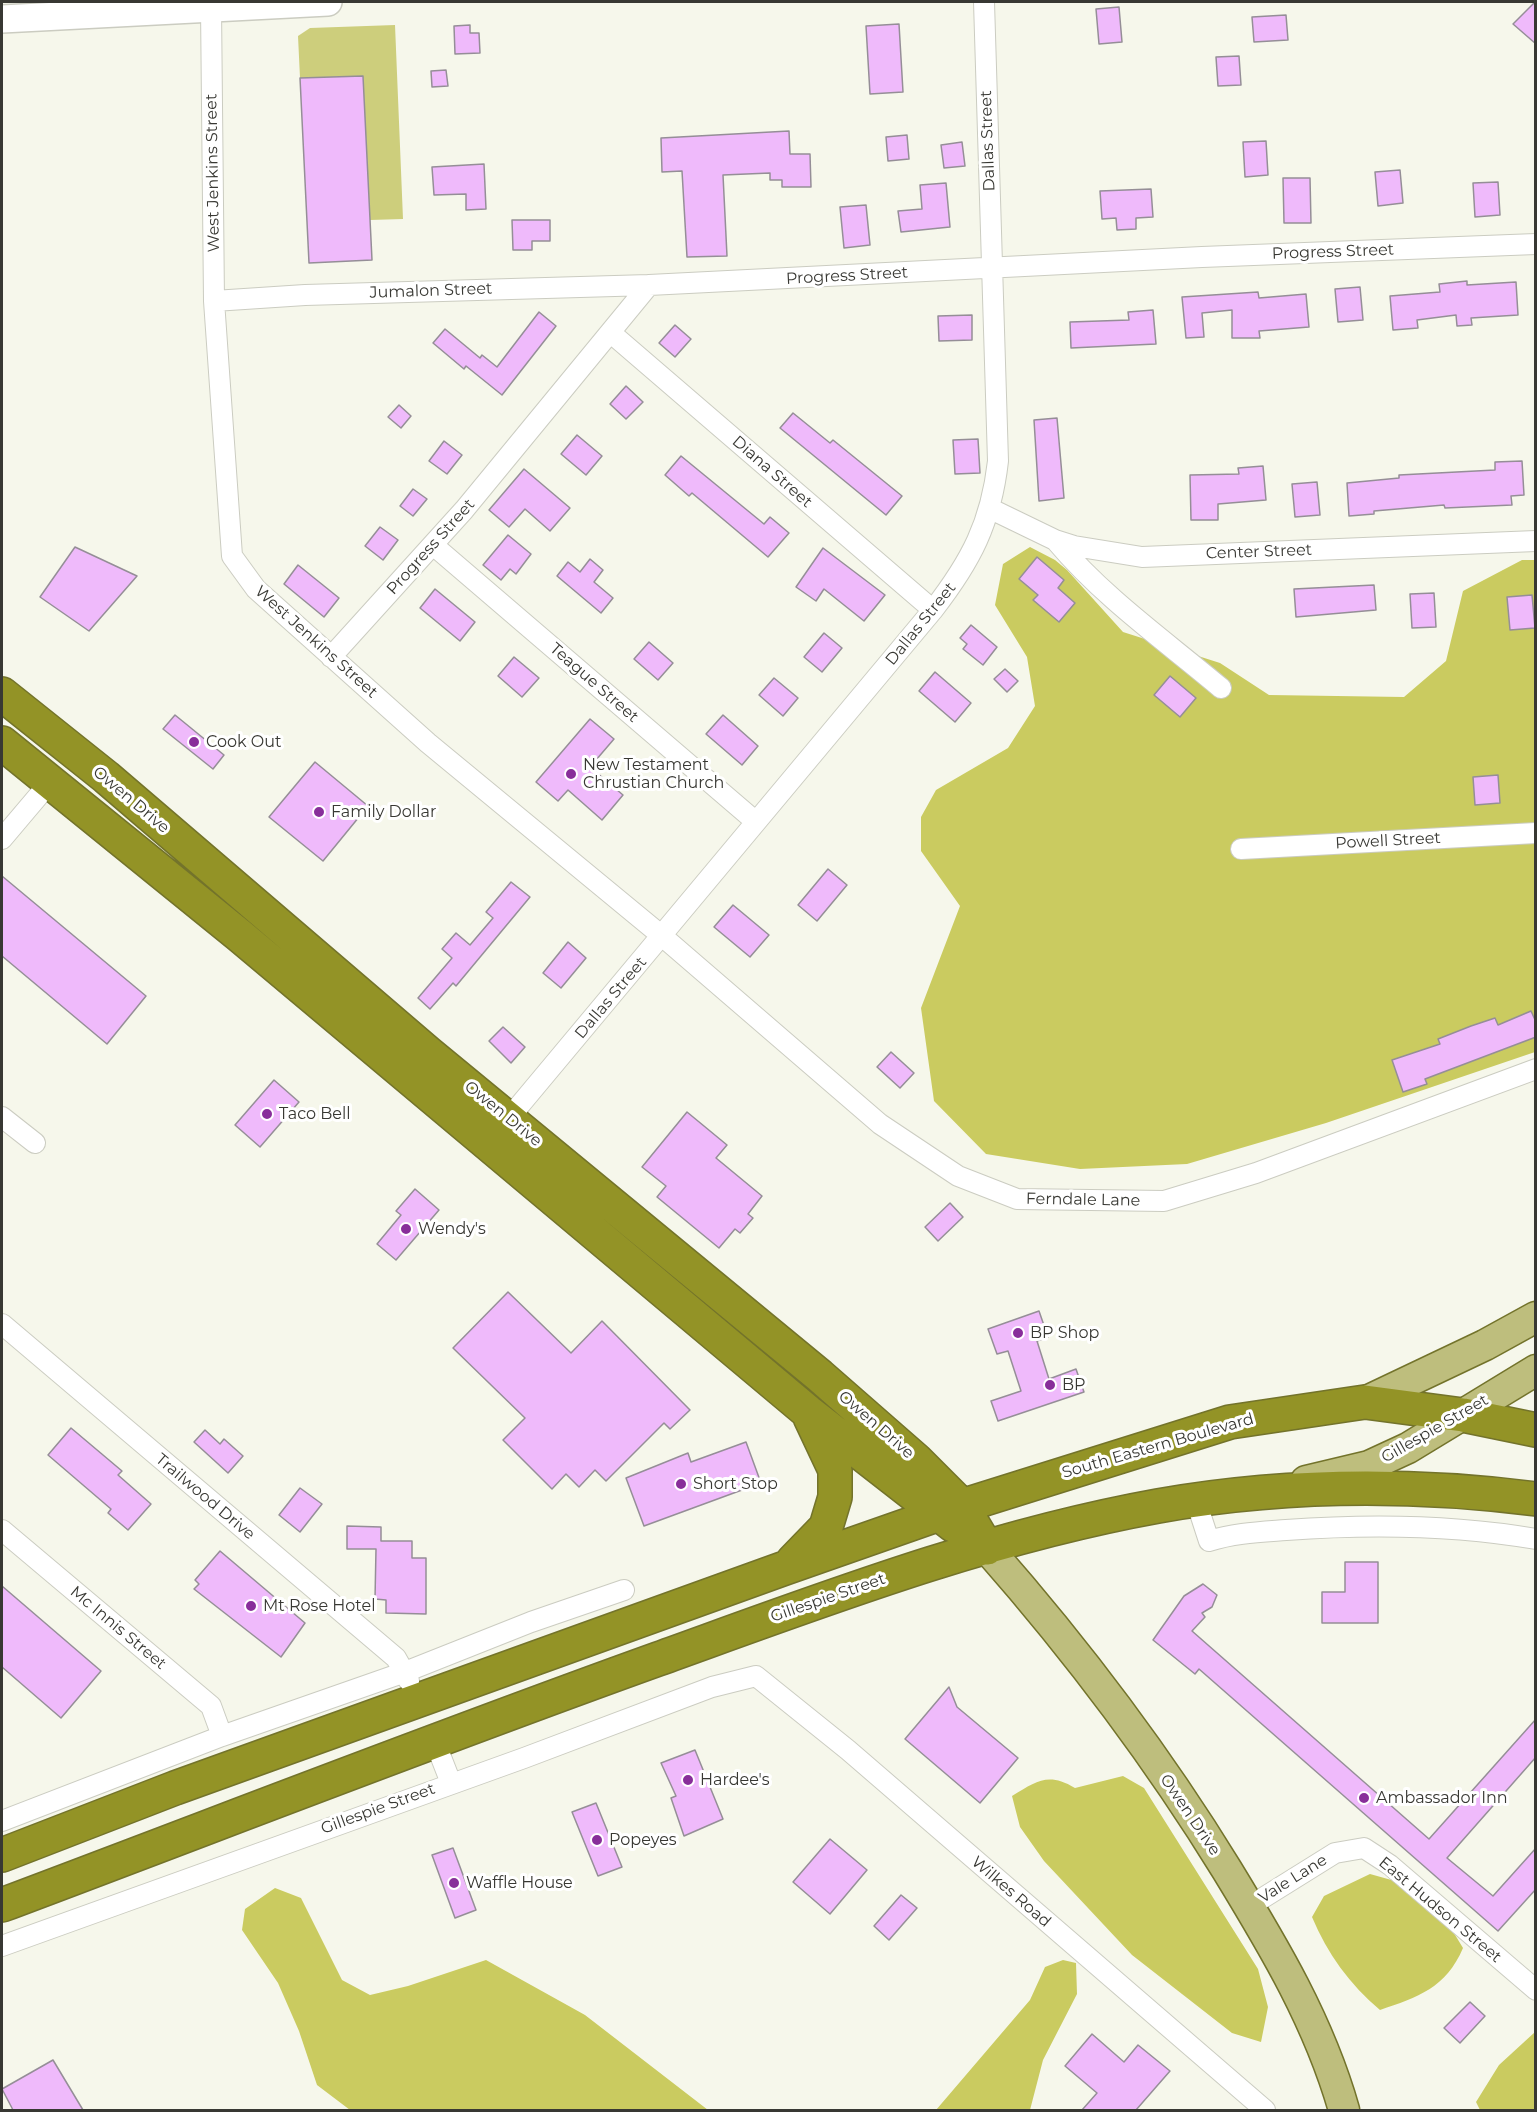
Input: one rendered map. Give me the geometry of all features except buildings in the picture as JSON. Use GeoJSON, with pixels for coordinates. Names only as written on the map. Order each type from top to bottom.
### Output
{"type":"FeatureCollection","features":[{"type":"Feature","properties":{"kind":"highway","name":"Owen Drive"},"geometry":{"type":"LineString","coordinates":[[2,694],[106,777],[218,875],[820,1376],[916,1460],[950,1510],[987,1548]]}},
{"type":"Feature","properties":{"kind":"highway"},"geometry":{"type":"LineString","coordinates":[[2,742],[14,736],[31,740],[191,868],[203,873],[218,875]]}},
{"type":"Feature","properties":{"kind":"highway","name":"Owen Drive"},"geometry":{"type":"LineString","coordinates":[[2,742],[285,974],[808,1412],[950,1510]]}},
{"type":"Feature","properties":{"kind":"highway"},"geometry":{"type":"LineString","coordinates":[[285,974],[298,971],[308,973],[490,1126],[499,1127],[509,1118]]}},
{"type":"Feature","properties":{"kind":"highway","name":"South Eastern Boulevard"},"geometry":{"type":"LineString","coordinates":[[950,1510],[1230,1422],[1365,1402],[1463,1415],[1536,1430]]}},
{"type":"Feature","properties":{"kind":"highway"},"geometry":{"type":"LineString","coordinates":[[785,1568],[826,1527],[835,1497],[835,1470],[808,1412]]}},
{"type":"Feature","properties":{"kind":"highway"},"geometry":{"type":"LineString","coordinates":[[987,1548],[1090,1521],[1160,1506],[1260,1493],[1318,1488],[1407,1488],[1536,1499]]}},
{"type":"Feature","properties":{"kind":"highway"},"geometry":{"type":"LineString","coordinates":[[2,1855],[411,1686],[785,1568],[950,1510]]}},
{"type":"Feature","properties":{"kind":"highway","name":"Gillespie Street"},"geometry":{"type":"LineString","coordinates":[[2,1905],[828,1597],[987,1548]]}},
{"type":"Feature","properties":{"kind":"main road"},"geometry":{"type":"LineString","coordinates":[[2,18],[328,2]]}},
{"type":"Feature","properties":{"kind":"main road"},"geometry":{"type":"LineString","coordinates":[[1365,1402],[1485,1345],[1536,1317]]}},
{"type":"Feature","properties":{"kind":"main road","name":"Gillespie Street"},"geometry":{"type":"LineString","coordinates":[[1260,1493],[1369,1466],[1408,1448],[1536,1370]]}},
{"type":"Feature","properties":{"kind":"main road","name":"Owen Drive"},"geometry":{"type":"LineString","coordinates":[[987,1548],[1124,1719],[1209,1839],[1283,1963],[1317,2033],[1344,2110]]}},
{"type":"Feature","properties":{"kind":"street","name":"Dallas Street"},"geometry":{"type":"LineString","coordinates":[[509,1118],[933,610],[958,578],[976,549],[991,508],[998,461],[984,2]]}},
{"type":"Feature","properties":{"kind":"street","name":"West Jenkins Street"},"geometry":{"type":"LineString","coordinates":[[211,7],[214,301],[232,556],[256,589],[331,657],[446,758],[662,936]]}},
{"type":"Feature","properties":{"kind":"street","name":"Progress Street"},"geometry":{"type":"LineString","coordinates":[[331,657],[433,545],[649,285],[1202,257],[1536,244]]}},
{"type":"Feature","properties":{"kind":"street","name":"Jumalon Street"},"geometry":{"type":"LineString","coordinates":[[214,301],[304,295],[649,285]]}},
{"type":"Feature","properties":{"kind":"street","name":"Diana Street"},"geometry":{"type":"LineString","coordinates":[[611,333],[933,610]]}},
{"type":"Feature","properties":{"kind":"street","name":"Center Street"},"geometry":{"type":"LineString","coordinates":[[991,508],[1055,540],[1108,553],[1142,557],[1536,541]]}},
{"type":"Feature","properties":{"kind":"street"},"geometry":{"type":"LineString","coordinates":[[1055,540],[1081,572],[1116,604],[1221,688]]}},
{"type":"Feature","properties":{"kind":"street","name":"Teague Street"},"geometry":{"type":"LineString","coordinates":[[433,545],[755,821]]}},
{"type":"Feature","properties":{"kind":"street"},"geometry":{"type":"LineString","coordinates":[[2,839],[51,781]]}},
{"type":"Feature","properties":{"kind":"street","name":"Powell Street"},"geometry":{"type":"LineString","coordinates":[[1241,849],[1536,833]]}},
{"type":"Feature","properties":{"kind":"street","name":"Ferndale Lane"},"geometry":{"type":"LineString","coordinates":[[662,936],[880,1124],[958,1176],[1017,1199],[1164,1201],[1256,1173],[1536,1070]]}},
{"type":"Feature","properties":{"kind":"street"},"geometry":{"type":"LineString","coordinates":[[2,1116],[35,1143]]}},
{"type":"Feature","properties":{"kind":"street","name":"Trailwood Drive"},"geometry":{"type":"LineString","coordinates":[[2,1324],[396,1658],[411,1686]]}},
{"type":"Feature","properties":{"kind":"street"},"geometry":{"type":"LineString","coordinates":[[1196,1501],[1209,1541],[1228,1535],[1326,1528],[1441,1530],[1536,1539]]}},
{"type":"Feature","properties":{"kind":"street","name":"Mc Innis Street"},"geometry":{"type":"LineString","coordinates":[[2,1530],[211,1706],[222,1736]]}},
{"type":"Feature","properties":{"kind":"street"},"geometry":{"type":"LineString","coordinates":[[2,1821],[222,1736],[411,1686],[531,1622],[624,1590]]}},
{"type":"Feature","properties":{"kind":"street","name":"Gillespie Street"},"geometry":{"type":"LineString","coordinates":[[2,1946],[712,1687],[756,1676]]}},
{"type":"Feature","properties":{"kind":"street","name":"Wilkes Road"},"geometry":{"type":"LineString","coordinates":[[756,1676],[848,1750],[1265,2110]]}},
{"type":"Feature","properties":{"kind":"street"},"geometry":{"type":"LineString","coordinates":[[435,1742],[451,1783]]}},
{"type":"Feature","properties":{"kind":"street","name":"East Hudson Street"},"geometry":{"type":"LineString","coordinates":[[1337,1853],[1364,1848],[1390,1865],[1536,1990]]}},
{"type":"Feature","properties":{"kind":"street","name":"Vale Lane"},"geometry":{"type":"LineString","coordinates":[[1250,1906],[1337,1853]]}},
{"type":"Feature","properties":{"kind":"shaded area"},"geometry":{"type":"Polygon","coordinates":[[[395,25],[403,219],[370,220],[363,76],[300,78],[298,36],[310,28],[395,25]]]}},
{"type":"Feature","properties":{"kind":"shaded area"},"geometry":{"type":"Polygon","coordinates":[[[1030,547],[1055,560],[1067,570],[1123,632],[1220,663],[1269,695],[1404,697],[1446,661],[1463,591],[1522,560],[1535,560],[1535,1052],[1326,1123],[1187,1164],[1080,1169],[986,1154],[934,1101],[921,1008],[960,906],[921,851],[921,817],[936,790],[1008,748],[1035,706],[1027,657],[995,605],[1003,564],[1030,547]]]}},
{"type":"Feature","properties":{"kind":"shaded area"},"geometry":{"type":"Polygon","coordinates":[[[1123,1776],[1144,1788],[1258,1969],[1268,2007],[1261,2042],[1232,2033],[1132,1955],[1044,1861],[1020,1827],[1012,1796],[1029,1786],[1043,1780],[1057,1780],[1075,1788],[1123,1776]]]}},
{"type":"Feature","properties":{"kind":"shaded area"},"geometry":{"type":"Polygon","coordinates":[[[1370,1874],[1395,1881],[1446,1920],[1463,1948],[1456,1962],[1439,1982],[1418,1995],[1380,2010],[1340,1968],[1312,1917],[1324,1896],[1370,1874]]]}},
{"type":"Feature","properties":{"kind":"shaded area"},"geometry":{"type":"Polygon","coordinates":[[[275,1888],[301,1898],[342,1980],[370,1995],[408,1986],[486,1960],[585,2015],[708,2110],[350,2110],[317,2085],[299,2031],[278,1983],[242,1930],[245,1909],[275,1888]]]}},
{"type":"Feature","properties":{"kind":"shaded area"},"geometry":{"type":"Polygon","coordinates":[[[1063,1960],[1076,1963],[1077,1994],[1043,2060],[1030,2110],[936,2110],[1030,2000],[1045,1967],[1063,1960]]]}},
{"type":"Feature","properties":{"kind":"shaded area"},"geometry":{"type":"Polygon","coordinates":[[[1535,2032],[1535,2110],[1480,2110],[1476,2102],[1499,2065],[1535,2032]]]}},
{"type":"Feature","properties":{"kind":"place","name":"Cook Out"},"geometry":{"type":"Point","coordinates":[194,742]}},
{"type":"Feature","properties":{"kind":"place","name":"New Testament Chrustian Church"},"geometry":{"type":"Point","coordinates":[571,774]}},
{"type":"Feature","properties":{"kind":"place","name":"Family Dollar"},"geometry":{"type":"Point","coordinates":[319,812]}},
{"type":"Feature","properties":{"kind":"place","name":"Taco Bell"},"geometry":{"type":"Point","coordinates":[267,1114]}},
{"type":"Feature","properties":{"kind":"place","name":"Wendy's"},"geometry":{"type":"Point","coordinates":[406,1229]}},
{"type":"Feature","properties":{"kind":"place","name":"BP Shop"},"geometry":{"type":"Point","coordinates":[1018,1333]}},
{"type":"Feature","properties":{"kind":"place","name":"BP"},"geometry":{"type":"Point","coordinates":[1050,1385]}},
{"type":"Feature","properties":{"kind":"place","name":"Short Stop"},"geometry":{"type":"Point","coordinates":[681,1484]}},
{"type":"Feature","properties":{"kind":"place","name":"Mt Rose Hotel"},"geometry":{"type":"Point","coordinates":[251,1606]}},
{"type":"Feature","properties":{"kind":"place","name":"Hardee's"},"geometry":{"type":"Point","coordinates":[688,1780]}},
{"type":"Feature","properties":{"kind":"place","name":"Ambassador Inn"},"geometry":{"type":"Point","coordinates":[1364,1798]}},
{"type":"Feature","properties":{"kind":"place","name":"Popeyes"},"geometry":{"type":"Point","coordinates":[597,1840]}},
{"type":"Feature","properties":{"kind":"place","name":"Waffle House"},"geometry":{"type":"Point","coordinates":[454,1883]}}]}
